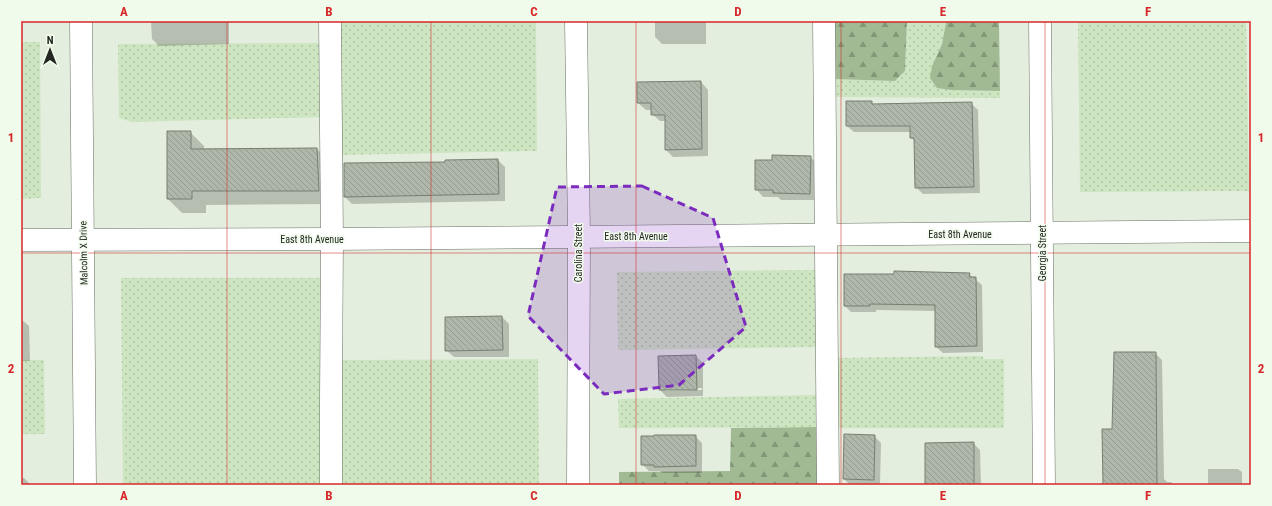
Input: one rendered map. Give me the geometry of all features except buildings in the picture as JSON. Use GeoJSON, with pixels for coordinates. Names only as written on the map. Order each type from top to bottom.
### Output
{"type":"FeatureCollection","features":[{"type":"Feature","properties":{"kind":"street","name":"Malcolm X Drive"},"geometry":{"type":"LineString","coordinates":[[81,21],[85,485]]}},
{"type":"Feature","properties":{"kind":"street"},"geometry":{"type":"LineString","coordinates":[[330,21],[332,239],[331,485]]}},
{"type":"Feature","properties":{"kind":"street","name":"Carolina Street"},"geometry":{"type":"LineString","coordinates":[[576,21],[579,236],[578,485]]}},
{"type":"Feature","properties":{"kind":"street"},"geometry":{"type":"LineString","coordinates":[[824,21],[828,485]]}},
{"type":"Feature","properties":{"kind":"street","name":"Georgia Street"},"geometry":{"type":"LineString","coordinates":[[1040,21],[1044,485]]}},
{"type":"Feature","properties":{"kind":"street","name":"East 8th Avenue"},"geometry":{"type":"LineString","coordinates":[[21,240],[332,239],[1251,231]]}},
{"type":"Feature","properties":{"kind":"highlighted area"},"geometry":{"type":"Polygon","coordinates":[[[642,186],[713,218],[746,327],[679,385],[604,394],[528,316],[557,187],[642,186]]]}},
{"type":"Feature","properties":{"kind":"green space"},"geometry":{"type":"Polygon","coordinates":[[[337,21],[536,21],[537,151],[340,155],[337,21]]]}},
{"type":"Feature","properties":{"kind":"green space"},"geometry":{"type":"Polygon","coordinates":[[[832,21],[907,21],[905,71],[895,81],[832,79],[832,21]]]}},
{"type":"Feature","properties":{"kind":"green space"},"geometry":{"type":"Polygon","coordinates":[[[907,21],[945,21],[946,23],[942,44],[932,66],[951,90],[1000,91],[1000,98],[832,97],[832,79],[895,81],[905,71],[907,21]]]}},
{"type":"Feature","properties":{"kind":"green space"},"geometry":{"type":"Polygon","coordinates":[[[945,21],[999,21],[1000,91],[951,90],[937,88],[930,78],[932,66],[942,44],[946,23],[945,21]]]}},
{"type":"Feature","properties":{"kind":"green space"},"geometry":{"type":"Polygon","coordinates":[[[1078,21],[1246,21],[1249,191],[1080,192],[1078,21]]]}},
{"type":"Feature","properties":{"kind":"green space"},"geometry":{"type":"Polygon","coordinates":[[[21,42],[40,42],[41,198],[21,199],[21,42]]]}},
{"type":"Feature","properties":{"kind":"green space"},"geometry":{"type":"Polygon","coordinates":[[[323,43],[325,117],[132,122],[119,118],[118,44],[323,43]]]}},
{"type":"Feature","properties":{"kind":"green space"},"geometry":{"type":"Polygon","coordinates":[[[817,270],[817,347],[618,350],[617,272],[817,270]]]}},
{"type":"Feature","properties":{"kind":"green space"},"geometry":{"type":"Polygon","coordinates":[[[121,278],[321,278],[324,485],[123,485],[121,278]]]}},
{"type":"Feature","properties":{"kind":"green space"},"geometry":{"type":"Polygon","coordinates":[[[983,356],[983,359],[1004,359],[1004,428],[835,428],[834,358],[983,356]]]}},
{"type":"Feature","properties":{"kind":"green space"},"geometry":{"type":"Polygon","coordinates":[[[538,359],[539,485],[339,485],[339,360],[538,359]]]}},
{"type":"Feature","properties":{"kind":"green space"},"geometry":{"type":"Polygon","coordinates":[[[21,360],[44,360],[45,434],[21,434],[21,360]]]}},
{"type":"Feature","properties":{"kind":"green space"},"geometry":{"type":"Polygon","coordinates":[[[818,395],[818,427],[619,428],[618,399],[818,395]]]}},
{"type":"Feature","properties":{"kind":"green space"},"geometry":{"type":"Polygon","coordinates":[[[818,427],[818,485],[619,485],[619,472],[730,471],[731,428],[818,427]]]}}]}
